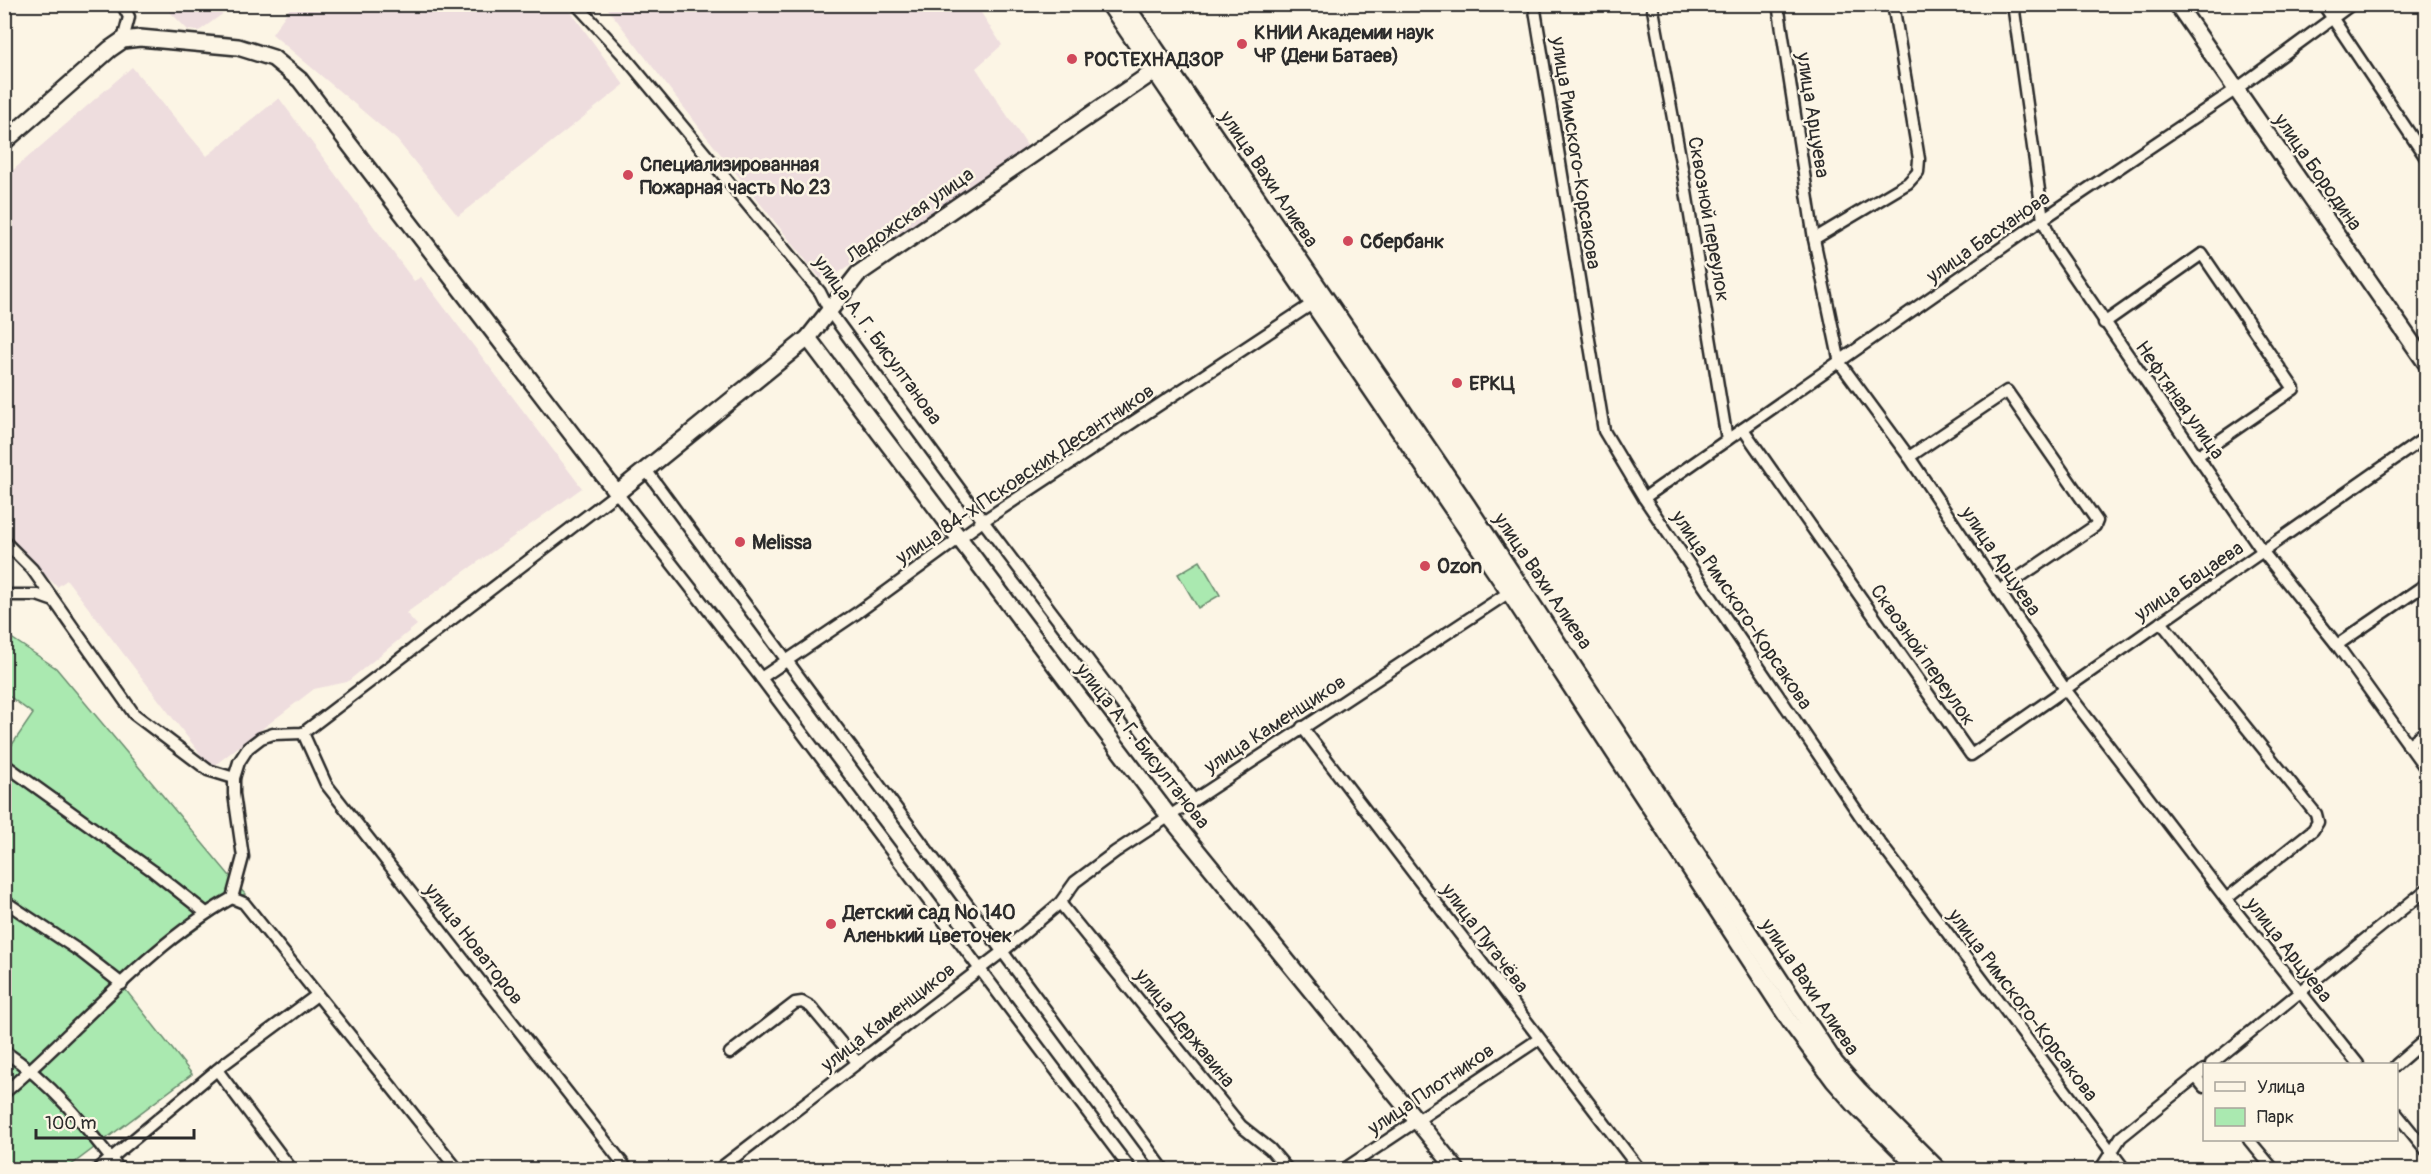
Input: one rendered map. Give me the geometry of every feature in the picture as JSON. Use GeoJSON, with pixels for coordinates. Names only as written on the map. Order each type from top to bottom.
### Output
{"type":"FeatureCollection","features":[{"type":"Feature","properties":{"kind":"street"},"geometry":{"type":"LineString","coordinates":[[122,4],[129,17],[123,40]]}},
{"type":"Feature","properties":{"kind":"street","name":"улица А. Г. Бисултанова"},"geometry":{"type":"LineString","coordinates":[[576,4],[625,57],[820,292],[830,312],[983,521],[1193,799]]}},
{"type":"Feature","properties":{"kind":"street","name":"улица Вахи Алиева"},"geometry":{"type":"LineString","coordinates":[[1109,4],[1160,68],[1835,1063],[1939,1170]]}},
{"type":"Feature","properties":{"kind":"street","name":"улица Вахи Алиева"},"geometry":{"type":"LineString","coordinates":[[1125,4],[1160,68],[1312,304],[1514,589],[1791,1023],[1834,1082],[1920,1170]]}},
{"type":"Feature","properties":{"kind":"street","name":"улица Римского-Корсакова"},"geometry":{"type":"LineString","coordinates":[[1533,4],[1604,431],[1644,498],[1865,823],[2125,1170]]}},
{"type":"Feature","properties":{"kind":"street","name":"Сквозной переулок"},"geometry":{"type":"LineString","coordinates":[[1652,4],[1683,173],[1727,440]]}},
{"type":"Feature","properties":{"kind":"street","name":"улица Арцуева"},"geometry":{"type":"LineString","coordinates":[[1778,4],[1814,239],[1840,363],[1909,457],[2065,689],[2226,899],[2356,1063]]}},
{"type":"Feature","properties":{"kind":"street"},"geometry":{"type":"LineString","coordinates":[[1814,239],[1908,183],[1918,172],[1919,159],[1893,4]]}},
{"type":"Feature","properties":{"kind":"street","name":"Нефтяная улица"},"geometry":{"type":"LineString","coordinates":[[2013,4],[2043,219],[2054,247],[2263,552],[2337,645],[2427,769]]}},
{"type":"Feature","properties":{"kind":"street","name":"улица Бородина"},"geometry":{"type":"LineString","coordinates":[[2177,4],[2427,363]]}},
{"type":"Feature","properties":{"kind":"street"},"geometry":{"type":"LineString","coordinates":[[2322,4],[2427,158]]}},
{"type":"Feature","properties":{"kind":"street","name":"улица Басханова"},"geometry":{"type":"LineString","coordinates":[[1644,498],[2043,219],[2235,90],[2352,4]]}},
{"type":"Feature","properties":{"kind":"street"},"geometry":{"type":"LineString","coordinates":[[4,142],[123,40],[140,38],[247,49],[273,58],[300,80],[761,678],[1131,1170]]}},
{"type":"Feature","properties":{"kind":"street","name":"Ладожская улица"},"geometry":{"type":"LineString","coordinates":[[617,493],[808,338],[858,274],[1160,68]]}},
{"type":"Feature","properties":{"kind":"street"},"geometry":{"type":"LineString","coordinates":[[2104,323],[2202,254],[2294,389],[2197,456]]}},
{"type":"Feature","properties":{"kind":"street","name":"улица 84-х Псковских Десантников"},"geometry":{"type":"LineString","coordinates":[[761,678],[857,613],[983,521],[1312,304]]}},
{"type":"Feature","properties":{"kind":"street","name":"улица А. Г. Бисултанова"},"geometry":{"type":"LineString","coordinates":[[808,338],[1169,816],[1418,1119],[1457,1170]]}},
{"type":"Feature","properties":{"kind":"street"},"geometry":{"type":"LineString","coordinates":[[1909,457],[2007,390],[2097,521],[2095,526],[1999,591]]}},
{"type":"Feature","properties":{"kind":"street","name":"Сквозной переулок"},"geometry":{"type":"LineString","coordinates":[[1743,429],[1971,754]]}},
{"type":"Feature","properties":{"kind":"street","name":"улица Бацаева"},"geometry":{"type":"LineString","coordinates":[[1971,754],[2427,437]]}},
{"type":"Feature","properties":{"kind":"street"},"geometry":{"type":"LineString","coordinates":[[646,470],[1164,1170]]}},
{"type":"Feature","properties":{"kind":"street"},"geometry":{"type":"LineString","coordinates":[[4,1093],[148,959],[206,913],[232,898],[243,857],[234,778],[239,762],[248,748],[261,738],[273,734],[303,733],[617,493]]}},
{"type":"Feature","properties":{"kind":"street"},"geometry":{"type":"LineString","coordinates":[[4,542],[32,569],[134,714],[208,770],[234,778]]}},
{"type":"Feature","properties":{"kind":"street"},"geometry":{"type":"LineString","coordinates":[[2337,645],[2427,584]]}},
{"type":"Feature","properties":{"kind":"street","name":"улица Каменщиков"},"geometry":{"type":"LineString","coordinates":[[718,1170],[1002,952],[1060,903],[1083,875],[1193,799],[1514,589]]}},
{"type":"Feature","properties":{"kind":"street"},"geometry":{"type":"LineString","coordinates":[[4,596],[37,595],[54,602]]}},
{"type":"Feature","properties":{"kind":"street"},"geometry":{"type":"LineString","coordinates":[[2161,622],[2316,814],[2318,822],[2313,830],[2226,899]]}},
{"type":"Feature","properties":{"kind":"street","name":"улица Пугачёва"},"geometry":{"type":"LineString","coordinates":[[1302,727],[1640,1170]]}},
{"type":"Feature","properties":{"kind":"street"},"geometry":{"type":"LineString","coordinates":[[2408,745],[2427,732]]}},
{"type":"Feature","properties":{"kind":"street","name":"улица Новаторов"},"geometry":{"type":"LineString","coordinates":[[303,733],[326,784],[628,1170]]}},
{"type":"Feature","properties":{"kind":"street"},"geometry":{"type":"LineString","coordinates":[[4,764],[144,864],[206,913]]}},
{"type":"Feature","properties":{"kind":"street"},"geometry":{"type":"LineString","coordinates":[[2213,1063],[2427,890]]}},
{"type":"Feature","properties":{"kind":"street"},"geometry":{"type":"LineString","coordinates":[[232,898],[244,903],[458,1170]]}},
{"type":"Feature","properties":{"kind":"street"},"geometry":{"type":"LineString","coordinates":[[4,901],[81,952],[122,984]]}},
{"type":"Feature","properties":{"kind":"street","name":"улица Державина"},"geometry":{"type":"LineString","coordinates":[[1060,903],[1241,1126],[1270,1149],[1288,1170]]}},
{"type":"Feature","properties":{"kind":"street"},"geometry":{"type":"LineString","coordinates":[[97,1170],[217,1070],[317,995]]}},
{"type":"Feature","properties":{"kind":"street"},"geometry":{"type":"LineString","coordinates":[[730,1053],[795,1003],[802,1002],[811,1007],[858,1063]]}},
{"type":"Feature","properties":{"kind":"street","name":"улица Плотников"},"geometry":{"type":"LineString","coordinates":[[1343,1170],[1539,1039]]}},
{"type":"Feature","properties":{"kind":"street"},"geometry":{"type":"LineString","coordinates":[[2398,1064],[2427,1039]]}},
{"type":"Feature","properties":{"kind":"street"},"geometry":{"type":"LineString","coordinates":[[4,1051],[32,1069],[73,1109],[120,1170]]}},
{"type":"Feature","properties":{"kind":"street"},"geometry":{"type":"LineString","coordinates":[[217,1070],[292,1170]]}},
{"type":"Feature","properties":{"kind":"street"},"geometry":{"type":"LineString","coordinates":[[2100,1170],[2121,1137],[2200,1073]]}},
{"type":"Feature","properties":{"kind":"street"},"geometry":{"type":"LineString","coordinates":[[2398,1114],[2427,1150]]}},
{"type":"Feature","properties":{"kind":"street"},"geometry":{"type":"LineString","coordinates":[[2250,1141],[2274,1170]]}},
{"type":"Feature","properties":{"kind":"shaded area"},"geometry":{"type":"Polygon","coordinates":[[[547,4],[549,7],[566,5],[624,85],[458,216],[397,140],[272,34],[292,5],[547,4]]]}},
{"type":"Feature","properties":{"kind":"shaded area"},"geometry":{"type":"Polygon","coordinates":[[[163,5],[235,5],[199,31],[188,30],[163,5]]]}},
{"type":"Feature","properties":{"kind":"shaded area"},"geometry":{"type":"Polygon","coordinates":[[[605,5],[976,5],[1002,45],[976,68],[1030,150],[829,279],[820,278],[605,5]]]}},
{"type":"Feature","properties":{"kind":"shaded area"},"geometry":{"type":"Polygon","coordinates":[[[132,67],[207,156],[279,98],[414,281],[421,277],[582,488],[406,613],[417,625],[347,682],[314,689],[211,768],[67,580],[57,587],[5,534],[4,178],[132,67]]]}},
{"type":"Feature","properties":{"kind":"green space"},"geometry":{"type":"Polygon","coordinates":[[[1200,561],[1220,595],[1198,608],[1178,574],[1200,561]]]}},
{"type":"Feature","properties":{"kind":"green space"},"geometry":{"type":"Polygon","coordinates":[[[4,633],[56,668],[245,894],[121,984],[192,1074],[66,1169],[5,1169],[5,755],[33,714],[5,693],[4,633]]]}},
{"type":"Feature","properties":{"kind":"place","name":"КНИИ Академии наук ЧР (Дени Батаев)"},"geometry":{"type":"Point","coordinates":[1242,44]}},
{"type":"Feature","properties":{"kind":"place","name":"РОСТЕХНАДЗОР"},"geometry":{"type":"Point","coordinates":[1072,59]}},
{"type":"Feature","properties":{"kind":"place","name":"Специализированная Пожарная часть № 23"},"geometry":{"type":"Point","coordinates":[628,175]}},
{"type":"Feature","properties":{"kind":"place","name":"Сбербанк"},"geometry":{"type":"Point","coordinates":[1348,241]}},
{"type":"Feature","properties":{"kind":"place","name":"ЕРКЦ"},"geometry":{"type":"Point","coordinates":[1457,383]}},
{"type":"Feature","properties":{"kind":"place","name":"Melissa"},"geometry":{"type":"Point","coordinates":[740,542]}},
{"type":"Feature","properties":{"kind":"place","name":"Ozon"},"geometry":{"type":"Point","coordinates":[1425,566]}},
{"type":"Feature","properties":{"kind":"place","name":"Детский сад № 140 Аленький цветочек"},"geometry":{"type":"Point","coordinates":[831,924]}}]}
